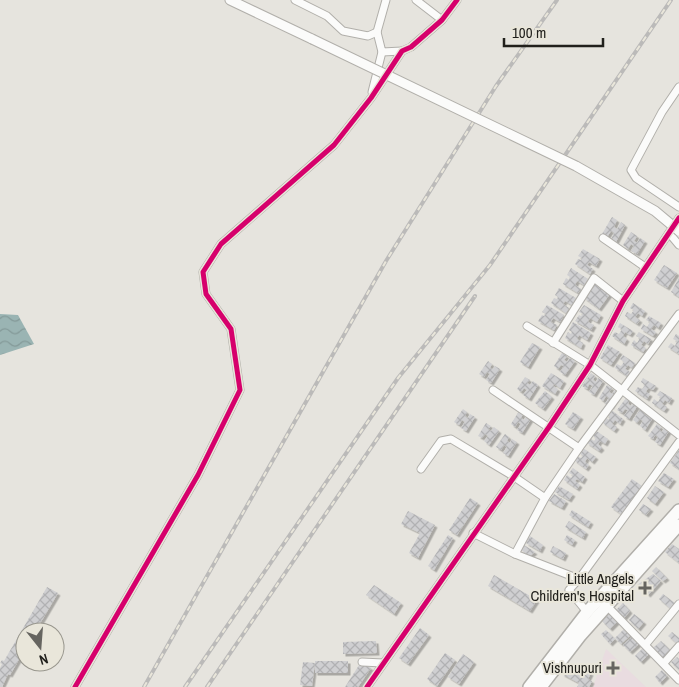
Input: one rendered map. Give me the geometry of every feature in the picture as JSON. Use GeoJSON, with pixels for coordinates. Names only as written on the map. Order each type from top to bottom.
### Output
{"type":"FeatureCollection","features":[{"type":"Feature","properties":{"kind":"main road"},"geometry":{"type":"LineString","coordinates":[[529,687],[587,612],[679,510]]}},
{"type":"Feature","properties":{"kind":"main road"},"geometry":{"type":"LineString","coordinates":[[541,687],[581,635],[679,525]]}},
{"type":"Feature","properties":{"kind":"street"},"geometry":{"type":"LineString","coordinates":[[230,0],[576,166],[655,211],[679,231]]}},
{"type":"Feature","properties":{"kind":"street"},"geometry":{"type":"LineString","coordinates":[[295,0],[327,16],[343,31],[368,36],[376,32]]}},
{"type":"Feature","properties":{"kind":"street"},"geometry":{"type":"LineString","coordinates":[[371,98],[382,52],[376,32],[386,0]]}},
{"type":"Feature","properties":{"kind":"street"},"geometry":{"type":"LineString","coordinates":[[416,0],[442,20]]}},
{"type":"Feature","properties":{"kind":"street"},"geometry":{"type":"LineString","coordinates":[[382,52],[402,51],[411,47],[442,20],[457,0]]}},
{"type":"Feature","properties":{"kind":"street"},"geometry":{"type":"LineString","coordinates":[[75,687],[198,475],[240,390],[231,329],[206,294],[203,272],[221,244],[334,146],[371,98],[402,51]]}},
{"type":"Feature","properties":{"kind":"street"},"geometry":{"type":"LineString","coordinates":[[678,92],[662,112],[631,170],[636,178],[679,207]]}},
{"type":"Feature","properties":{"kind":"street"},"geometry":{"type":"LineString","coordinates":[[367,687],[549,427],[590,365],[623,301],[679,220]]}},
{"type":"Feature","properties":{"kind":"street"},"geometry":{"type":"LineString","coordinates":[[669,233],[679,245]]}},
{"type":"Feature","properties":{"kind":"street"},"geometry":{"type":"LineString","coordinates":[[603,238],[645,267]]}},
{"type":"Feature","properties":{"kind":"street"},"geometry":{"type":"LineString","coordinates":[[553,343],[594,278],[623,301]]}},
{"type":"Feature","properties":{"kind":"street"},"geometry":{"type":"LineString","coordinates":[[515,554],[546,498],[579,448],[679,314]]}},
{"type":"Feature","properties":{"kind":"street"},"geometry":{"type":"LineString","coordinates":[[527,326],[590,365],[679,435]]}},
{"type":"Feature","properties":{"kind":"street"},"geometry":{"type":"LineString","coordinates":[[493,390],[579,448]]}},
{"type":"Feature","properties":{"kind":"street"},"geometry":{"type":"LineString","coordinates":[[421,469],[441,441],[451,439],[546,498]]}},
{"type":"Feature","properties":{"kind":"street"},"geometry":{"type":"LineString","coordinates":[[587,612],[569,590],[679,442]]}},
{"type":"Feature","properties":{"kind":"street"},"geometry":{"type":"LineString","coordinates":[[473,533],[515,554],[578,578]]}},
{"type":"Feature","properties":{"kind":"street"},"geometry":{"type":"LineString","coordinates":[[646,644],[679,604]]}},
{"type":"Feature","properties":{"kind":"street"},"geometry":{"type":"LineString","coordinates":[[607,606],[679,680]]}},
{"type":"Feature","properties":{"kind":"street"},"geometry":{"type":"LineString","coordinates":[[664,663],[679,646]]}},
{"type":"Feature","properties":{"kind":"street"},"geometry":{"type":"LineString","coordinates":[[362,662],[383,663]]}},
{"type":"Feature","properties":{"kind":"shaded area","name":"Vishnupuri"},"geometry":{"type":"Polygon","coordinates":[[[606,649],[646,687],[593,687],[606,649]]]}},
{"type":"Feature","properties":{"kind":"water"},"geometry":{"type":"Polygon","coordinates":[[[0,314],[18,315],[34,344],[0,355],[0,314]]]}},
{"type":"Feature","properties":{"kind":"building"},"geometry":{"type":"Polygon","coordinates":[[[612,217],[617,220],[614,227],[617,229],[621,222],[625,225],[616,242],[611,239],[614,233],[611,231],[607,237],[602,234],[612,217]]]}},
{"type":"Feature","properties":{"kind":"building"},"geometry":{"type":"Polygon","coordinates":[[[631,232],[637,236],[634,241],[637,243],[640,238],[645,241],[637,254],[631,251],[634,246],[631,244],[628,249],[623,245],[631,232]]]}},
{"type":"Feature","properties":{"kind":"building"},"geometry":{"type":"Polygon","coordinates":[[[583,249],[600,259],[596,266],[589,262],[587,265],[593,269],[590,274],[575,264],[578,259],[581,260],[582,258],[578,256],[583,249]]]}},
{"type":"Feature","properties":{"kind":"building"},"geometry":{"type":"Polygon","coordinates":[[[664,265],[677,273],[667,288],[654,280],[664,265]]]}},
{"type":"Feature","properties":{"kind":"building"},"geometry":{"type":"Polygon","coordinates":[[[571,268],[588,279],[584,285],[577,281],[575,285],[581,289],[578,293],[563,284],[566,278],[569,280],[570,277],[567,275],[571,268]]]}},
{"type":"Feature","properties":{"kind":"building"},"geometry":{"type":"Polygon","coordinates":[[[679,278],[679,297],[671,292],[679,278]]]}},
{"type":"Feature","properties":{"kind":"building"},"geometry":{"type":"Polygon","coordinates":[[[594,283],[610,294],[599,309],[584,298],[594,283]]]}},
{"type":"Feature","properties":{"kind":"building"},"geometry":{"type":"Polygon","coordinates":[[[559,288],[576,298],[572,305],[565,301],[563,304],[569,308],[566,313],[551,303],[554,298],[557,299],[558,297],[555,295],[559,288]]]}},
{"type":"Feature","properties":{"kind":"building"},"geometry":{"type":"Polygon","coordinates":[[[633,303],[645,311],[642,316],[638,313],[635,317],[640,320],[637,324],[625,316],[627,312],[631,314],[634,310],[630,308],[633,303]]]}},
{"type":"Feature","properties":{"kind":"building"},"geometry":{"type":"Polygon","coordinates":[[[547,305],[564,315],[560,322],[553,318],[551,322],[557,325],[554,330],[538,321],[542,315],[546,314],[542,312],[547,305]]]}},
{"type":"Feature","properties":{"kind":"building"},"geometry":{"type":"Polygon","coordinates":[[[584,305],[601,315],[597,322],[590,318],[588,322],[594,325],[591,330],[575,321],[579,315],[583,314],[579,312],[584,305]]]}},
{"type":"Feature","properties":{"kind":"building"},"geometry":{"type":"Polygon","coordinates":[[[649,316],[661,323],[658,328],[654,325],[651,329],[656,332],[653,336],[641,329],[643,324],[647,327],[650,322],[646,320],[649,316]]]}},
{"type":"Feature","properties":{"kind":"building"},"geometry":{"type":"Polygon","coordinates":[[[573,322],[591,333],[587,340],[579,335],[577,339],[583,343],[581,348],[565,338],[568,332],[571,334],[572,332],[569,330],[573,322]]]}},
{"type":"Feature","properties":{"kind":"building"},"geometry":{"type":"Polygon","coordinates":[[[620,323],[633,331],[630,335],[625,332],[623,336],[627,339],[624,344],[612,336],[615,332],[619,334],[622,329],[618,327],[620,323]]]}},
{"type":"Feature","properties":{"kind":"building"},"geometry":{"type":"Polygon","coordinates":[[[639,332],[651,339],[648,344],[644,341],[641,345],[646,348],[643,352],[631,345],[634,340],[637,343],[640,338],[636,336],[639,332]]]}},
{"type":"Feature","properties":{"kind":"building"},"geometry":{"type":"Polygon","coordinates":[[[676,334],[679,336],[679,354],[668,347],[671,343],[675,346],[677,341],[673,339],[676,334]]]}},
{"type":"Feature","properties":{"kind":"building"},"geometry":{"type":"Polygon","coordinates":[[[532,343],[540,347],[528,367],[520,362],[532,343]]]}},
{"type":"Feature","properties":{"kind":"building"},"geometry":{"type":"Polygon","coordinates":[[[608,345],[620,352],[611,365],[600,358],[608,345]]]}},
{"type":"Feature","properties":{"kind":"building"},"geometry":{"type":"Polygon","coordinates":[[[562,353],[567,356],[564,360],[567,362],[570,358],[575,361],[565,375],[560,372],[564,366],[561,365],[558,369],[554,366],[562,353]]]}},
{"type":"Feature","properties":{"kind":"building"},"geometry":{"type":"Polygon","coordinates":[[[623,355],[635,363],[632,368],[628,365],[625,369],[630,372],[627,376],[615,368],[617,364],[621,366],[624,362],[620,359],[623,355]]]}},
{"type":"Feature","properties":{"kind":"building"},"geometry":{"type":"Polygon","coordinates":[[[488,361],[492,364],[490,368],[493,369],[495,366],[500,369],[491,383],[486,380],[490,374],[487,372],[484,377],[479,374],[488,361]]]}},
{"type":"Feature","properties":{"kind":"building"},"geometry":{"type":"Polygon","coordinates":[[[551,373],[564,381],[560,388],[554,384],[553,386],[558,389],[555,394],[542,386],[551,373]]]}},
{"type":"Feature","properties":{"kind":"building"},"geometry":{"type":"Polygon","coordinates":[[[591,373],[595,376],[593,380],[596,382],[598,378],[603,381],[594,395],[589,392],[593,386],[589,384],[587,389],[582,386],[591,373]]]}},
{"type":"Feature","properties":{"kind":"building"},"geometry":{"type":"Polygon","coordinates":[[[525,377],[530,380],[527,383],[530,385],[533,381],[538,385],[529,399],[523,395],[527,390],[524,388],[521,392],[517,389],[525,377]]]}},
{"type":"Feature","properties":{"kind":"building"},"geometry":{"type":"Polygon","coordinates":[[[643,378],[656,386],[653,390],[648,388],[646,392],[650,394],[647,399],[635,391],[638,387],[642,389],[645,385],[641,382],[643,378]]]}},
{"type":"Feature","properties":{"kind":"building"},"geometry":{"type":"Polygon","coordinates":[[[607,385],[612,388],[609,392],[612,394],[615,390],[620,393],[611,407],[605,404],[609,398],[606,396],[603,401],[599,398],[607,385]]]}},
{"type":"Feature","properties":{"kind":"building"},"geometry":{"type":"Polygon","coordinates":[[[545,391],[552,397],[543,409],[535,403],[545,391]]]}},
{"type":"Feature","properties":{"kind":"building"},"geometry":{"type":"Polygon","coordinates":[[[660,391],[672,398],[669,403],[665,400],[662,404],[667,407],[664,411],[652,403],[654,399],[658,402],[661,397],[657,395],[660,391]]]}},
{"type":"Feature","properties":{"kind":"building"},"geometry":{"type":"Polygon","coordinates":[[[626,398],[630,400],[628,404],[631,406],[634,402],[638,405],[629,419],[624,416],[628,410],[625,409],[622,413],[617,410],[626,398]]]}},
{"type":"Feature","properties":{"kind":"building"},"geometry":{"type":"Polygon","coordinates":[[[641,408],[646,411],[644,414],[647,416],[649,412],[654,416],[645,430],[640,426],[643,421],[640,419],[637,423],[633,420],[641,408]]]}},
{"type":"Feature","properties":{"kind":"building"},"geometry":{"type":"Polygon","coordinates":[[[463,409],[467,412],[465,416],[468,418],[470,414],[475,417],[466,431],[461,428],[465,422],[462,420],[459,425],[454,422],[463,409]]]}},
{"type":"Feature","properties":{"kind":"building"},"geometry":{"type":"Polygon","coordinates":[[[610,409],[623,419],[620,424],[615,420],[612,424],[617,427],[614,431],[602,422],[605,417],[609,420],[610,417],[606,415],[610,409]]]}},
{"type":"Feature","properties":{"kind":"building"},"geometry":{"type":"Polygon","coordinates":[[[519,411],[523,414],[521,418],[524,420],[527,416],[531,419],[522,433],[517,430],[521,424],[518,422],[515,427],[511,424],[519,411]]]}},
{"type":"Feature","properties":{"kind":"building"},"geometry":{"type":"Polygon","coordinates":[[[573,412],[581,417],[573,429],[565,424],[573,412]]]}},
{"type":"Feature","properties":{"kind":"building"},"geometry":{"type":"Polygon","coordinates":[[[486,423],[491,426],[488,429],[491,431],[494,427],[499,431],[489,445],[484,441],[488,436],[485,434],[482,438],[478,436],[486,423]]]}},
{"type":"Feature","properties":{"kind":"building"},"geometry":{"type":"Polygon","coordinates":[[[657,424],[661,427],[659,430],[662,432],[664,428],[669,431],[660,445],[655,442],[658,437],[655,435],[653,439],[648,436],[657,424]]]}},
{"type":"Feature","properties":{"kind":"building"},"geometry":{"type":"Polygon","coordinates":[[[595,430],[608,439],[605,444],[600,441],[598,444],[602,448],[599,451],[587,443],[590,438],[594,441],[596,438],[592,435],[595,430]]]}},
{"type":"Feature","properties":{"kind":"building"},"geometry":{"type":"Polygon","coordinates":[[[505,434],[509,437],[507,441],[510,443],[512,439],[517,442],[508,456],[503,453],[507,447],[504,445],[501,450],[496,447],[505,434]]]}},
{"type":"Feature","properties":{"kind":"building"},"geometry":{"type":"Polygon","coordinates":[[[583,448],[596,457],[592,462],[587,458],[585,462],[589,465],[586,469],[574,460],[577,456],[581,458],[583,456],[579,453],[583,448]]]}},
{"type":"Feature","properties":{"kind":"building"},"geometry":{"type":"Polygon","coordinates":[[[679,450],[679,469],[670,463],[679,450]]]}},
{"type":"Feature","properties":{"kind":"building"},"geometry":{"type":"Polygon","coordinates":[[[573,468],[585,477],[582,482],[577,479],[575,481],[580,485],[577,489],[564,480],[567,475],[571,478],[573,475],[569,473],[573,468]]]}},
{"type":"Feature","properties":{"kind":"building"},"geometry":{"type":"Polygon","coordinates":[[[664,473],[674,479],[668,487],[658,481],[664,473]]]}},
{"type":"Feature","properties":{"kind":"building"},"geometry":{"type":"Polygon","coordinates":[[[632,479],[642,486],[621,514],[611,507],[632,479]]]}},
{"type":"Feature","properties":{"kind":"building"},"geometry":{"type":"Polygon","coordinates":[[[559,486],[573,494],[569,500],[555,492],[559,486]]]}},
{"type":"Feature","properties":{"kind":"building"},"geometry":{"type":"Polygon","coordinates":[[[655,486],[664,492],[655,504],[647,498],[655,486]]]}},
{"type":"Feature","properties":{"kind":"building"},"geometry":{"type":"Polygon","coordinates":[[[554,494],[566,501],[562,508],[549,501],[554,494]]]}},
{"type":"Feature","properties":{"kind":"building"},"geometry":{"type":"Polygon","coordinates":[[[470,498],[478,503],[457,535],[449,530],[470,498]]]}},
{"type":"Feature","properties":{"kind":"building"},"geometry":{"type":"Polygon","coordinates":[[[643,504],[651,509],[646,515],[639,510],[643,504]]]}},
{"type":"Feature","properties":{"kind":"building"},"geometry":{"type":"Polygon","coordinates":[[[572,510],[591,522],[588,527],[569,515],[572,510]]]}},
{"type":"Feature","properties":{"kind":"building"},"geometry":{"type":"Polygon","coordinates":[[[408,511],[435,525],[418,558],[409,553],[420,533],[401,524],[408,511]]]}},
{"type":"Feature","properties":{"kind":"building"},"geometry":{"type":"Polygon","coordinates":[[[569,521],[586,532],[583,538],[565,527],[569,521]]]}},
{"type":"Feature","properties":{"kind":"building"},"geometry":{"type":"Polygon","coordinates":[[[448,535],[453,538],[434,570],[428,566],[448,535]]]}},
{"type":"Feature","properties":{"kind":"building"},"geometry":{"type":"Polygon","coordinates":[[[567,535],[575,540],[572,545],[564,540],[567,535]]]}},
{"type":"Feature","properties":{"kind":"building"},"geometry":{"type":"Polygon","coordinates":[[[530,536],[543,545],[540,551],[526,543],[530,536]]]}},
{"type":"Feature","properties":{"kind":"building"},"geometry":{"type":"Polygon","coordinates":[[[672,544],[679,549],[679,563],[665,552],[672,544]]]}},
{"type":"Feature","properties":{"kind":"building"},"geometry":{"type":"Polygon","coordinates":[[[524,545],[535,552],[530,556],[521,550],[524,545]]]}},
{"type":"Feature","properties":{"kind":"building"},"geometry":{"type":"Polygon","coordinates":[[[553,546],[566,553],[563,559],[550,552],[553,546]]]}},
{"type":"Feature","properties":{"kind":"building"},"geometry":{"type":"Polygon","coordinates":[[[656,567],[667,578],[663,581],[652,571],[656,567]]]}},
{"type":"Feature","properties":{"kind":"building"},"geometry":{"type":"Polygon","coordinates":[[[653,574],[661,581],[648,595],[637,585],[653,574]]]}},
{"type":"Feature","properties":{"kind":"building"},"geometry":{"type":"Polygon","coordinates":[[[494,575],[537,600],[530,611],[488,586],[494,575]]]}},
{"type":"Feature","properties":{"kind":"building"},"geometry":{"type":"Polygon","coordinates":[[[374,585],[401,603],[394,614],[366,595],[374,585]]]}},
{"type":"Feature","properties":{"kind":"building"},"geometry":{"type":"Polygon","coordinates":[[[47,587],[58,593],[41,622],[27,622],[47,587]]]}},
{"type":"Feature","properties":{"kind":"building"},"geometry":{"type":"Polygon","coordinates":[[[663,594],[676,604],[672,610],[659,599],[663,594]]]}},
{"type":"Feature","properties":{"kind":"building"},"geometry":{"type":"Polygon","coordinates":[[[623,603],[630,611],[624,618],[616,610],[623,603]]]}},
{"type":"Feature","properties":{"kind":"building"},"geometry":{"type":"Polygon","coordinates":[[[611,612],[619,620],[610,629],[602,621],[611,612]]]}},
{"type":"Feature","properties":{"kind":"building"},"geometry":{"type":"Polygon","coordinates":[[[634,614],[644,622],[638,629],[629,620],[634,614]]]}},
{"type":"Feature","properties":{"kind":"building"},"geometry":{"type":"Polygon","coordinates":[[[420,628],[429,635],[408,664],[399,658],[420,628]]]}},
{"type":"Feature","properties":{"kind":"building"},"geometry":{"type":"Polygon","coordinates":[[[625,628],[632,634],[621,644],[615,638],[625,628]]]}},
{"type":"Feature","properties":{"kind":"building"},"geometry":{"type":"Polygon","coordinates":[[[606,630],[615,639],[610,644],[601,634],[606,630]]]}},
{"type":"Feature","properties":{"kind":"building"},"geometry":{"type":"Polygon","coordinates":[[[672,632],[679,638],[679,645],[668,636],[672,632]]]}},
{"type":"Feature","properties":{"kind":"building"},"geometry":{"type":"Polygon","coordinates":[[[633,636],[640,643],[630,652],[623,645],[633,636]]]}},
{"type":"Feature","properties":{"kind":"building"},"geometry":{"type":"Polygon","coordinates":[[[376,641],[377,653],[343,654],[343,642],[376,641]]]}},
{"type":"Feature","properties":{"kind":"building"},"geometry":{"type":"Polygon","coordinates":[[[661,641],[672,652],[663,660],[653,648],[661,641]]]}},
{"type":"Feature","properties":{"kind":"building"},"geometry":{"type":"Polygon","coordinates":[[[15,642],[15,666],[10,675],[8,674],[2,687],[0,687],[0,668],[2,664],[0,663],[2,660],[4,661],[15,642]]]}},
{"type":"Feature","properties":{"kind":"building"},"geometry":{"type":"Polygon","coordinates":[[[644,647],[650,653],[641,662],[635,656],[644,647]]]}},
{"type":"Feature","properties":{"kind":"building"},"geometry":{"type":"Polygon","coordinates":[[[445,653],[455,660],[437,686],[427,679],[445,653]]]}},
{"type":"Feature","properties":{"kind":"building"},"geometry":{"type":"Polygon","coordinates":[[[463,654],[474,662],[459,684],[448,677],[463,654]]]}},
{"type":"Feature","properties":{"kind":"building"},"geometry":{"type":"Polygon","coordinates":[[[677,657],[679,659],[679,670],[671,662],[677,657]]]}},
{"type":"Feature","properties":{"kind":"building"},"geometry":{"type":"Polygon","coordinates":[[[315,661],[348,661],[348,673],[315,673],[315,661]]]}},
{"type":"Feature","properties":{"kind":"building"},"geometry":{"type":"Polygon","coordinates":[[[303,662],[315,663],[312,686],[300,685],[303,662]]]}},
{"type":"Feature","properties":{"kind":"building"},"geometry":{"type":"Polygon","coordinates":[[[361,662],[371,668],[358,687],[345,687],[361,662]]]}},
{"type":"Feature","properties":{"kind":"building"},"geometry":{"type":"Polygon","coordinates":[[[566,668],[583,677],[586,671],[591,673],[588,679],[592,681],[589,687],[577,687],[579,683],[562,674],[566,668]]]}},
{"type":"Feature","properties":{"kind":"building"},"geometry":{"type":"Polygon","coordinates":[[[662,670],[667,676],[660,683],[655,677],[662,670]]]}},
{"type":"Feature","properties":{"kind":"railway"},"geometry":{"type":"LineString","coordinates":[[144,687],[386,261],[496,86],[557,0]]}},
{"type":"Feature","properties":{"kind":"railway"},"geometry":{"type":"LineString","coordinates":[[185,687],[398,378],[490,265],[671,0]]}},
{"type":"Feature","properties":{"kind":"railway"},"geometry":{"type":"LineString","coordinates":[[207,687],[475,296]]}},
{"type":"Feature","properties":{"kind":"cycle path"},"geometry":{"type":"LineString","coordinates":[[75,687],[198,475],[240,390],[231,329],[206,294],[203,272],[221,244],[334,145],[371,98],[402,51],[411,47],[442,20],[457,0]]}},
{"type":"Feature","properties":{"kind":"cycle path"},"geometry":{"type":"LineString","coordinates":[[367,687],[549,427],[590,365],[623,301],[679,218]]}},
{"type":"Feature","properties":{"kind":"place","name":"Little Angels Children's Hospital"},"geometry":{"type":"Point","coordinates":[645,588]}},
{"type":"Feature","properties":{"kind":"place","name":"Vishnupuri"},"geometry":{"type":"Point","coordinates":[613,668]}}]}
